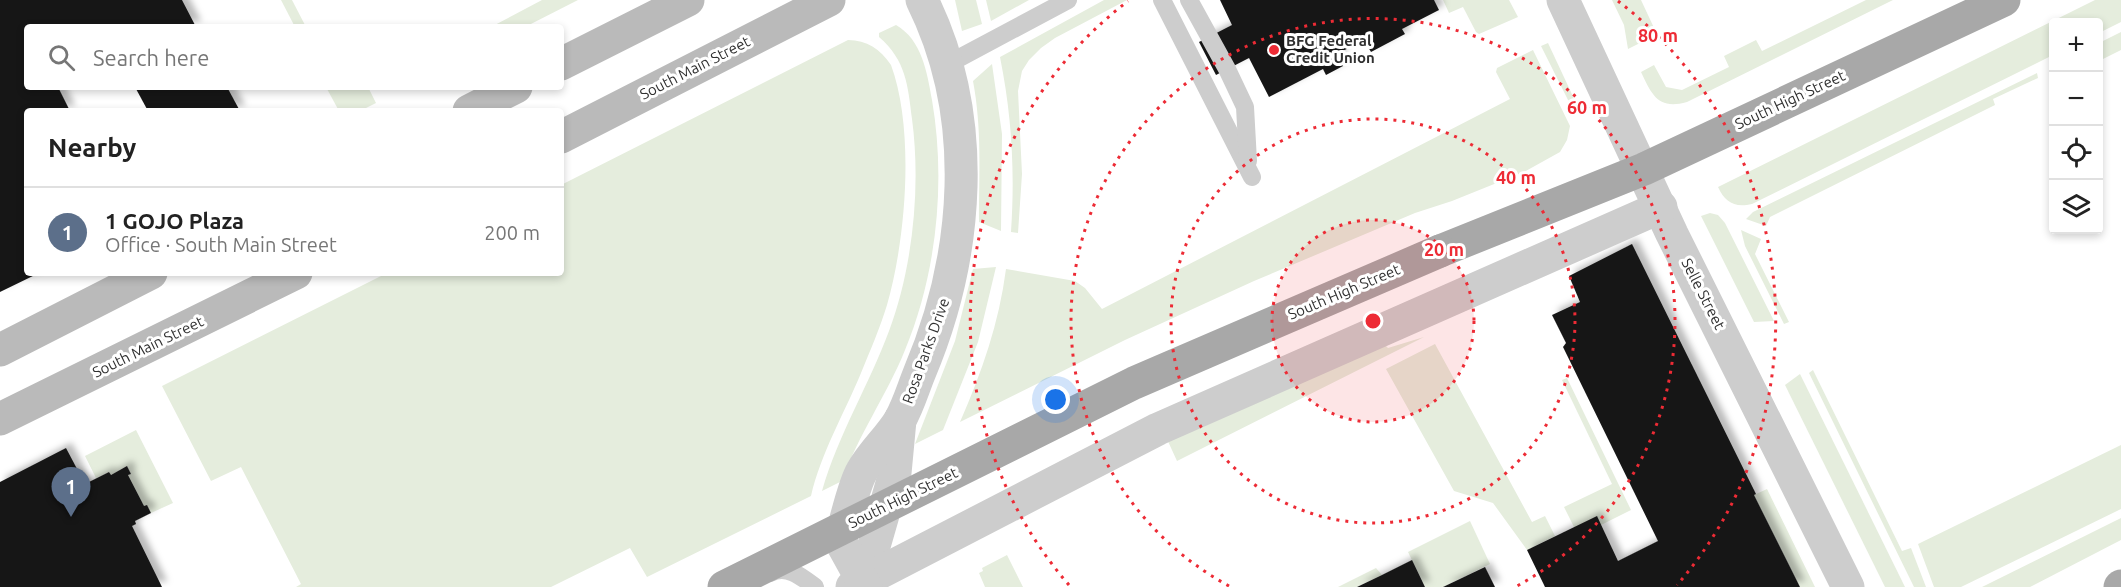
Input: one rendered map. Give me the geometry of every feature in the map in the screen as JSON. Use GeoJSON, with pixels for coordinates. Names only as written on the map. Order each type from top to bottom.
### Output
{"type":"FeatureCollection","features":[{"type":"Feature","properties":{"kind":"main road"},"geometry":{"type":"LineString","coordinates":[[564,62],[688,0]]}},
{"type":"Feature","properties":{"kind":"main road","name":"South Main Street"},"geometry":{"type":"LineString","coordinates":[[564,134],[830,0]]}},
{"type":"Feature","properties":{"kind":"main road","name":"South High Street"},"geometry":{"type":"LineString","coordinates":[[724,587],[1134,383],[1440,251],[1644,169],[2004,0]]}},
{"type":"Feature","properties":{"kind":"main road"},"geometry":{"type":"LineString","coordinates":[[475,108],[510,90]]}},
{"type":"Feature","properties":{"kind":"main road"},"geometry":{"type":"LineString","coordinates":[[0,350],[145,276]]}},
{"type":"Feature","properties":{"kind":"main road","name":"South Main Street"},"geometry":{"type":"LineString","coordinates":[[0,419],[290,276]]}},
{"type":"Feature","properties":{"kind":"street","name":"Rosa Parks Drive"},"geometry":{"type":"LineString","coordinates":[[861,585],[896,473],[900,420],[938,326],[949,284],[961,207],[960,128],[948,64],[931,17],[922,0]]}},
{"type":"Feature","properties":{"kind":"street","name":"Selle Street"},"geometry":{"type":"LineString","coordinates":[[1563,0],[1661,207],[1848,587]]}},
{"type":"Feature","properties":{"kind":"street"},"geometry":{"type":"LineString","coordinates":[[861,585],[1158,429],[1661,207]]}},
{"type":"Feature","properties":{"kind":"lane"},"geometry":{"type":"LineString","coordinates":[[948,64],[1068,0]]}},
{"type":"Feature","properties":{"kind":"lane"},"geometry":{"type":"LineString","coordinates":[[1162,0],[1252,177],[1246,149],[1245,107],[1189,0]]}},
{"type":"Feature","properties":{"kind":"lane"},"geometry":{"type":"LineString","coordinates":[[741,587],[776,570],[795,571],[815,587]]}},
{"type":"Feature","properties":{"kind":"green space"},"geometry":{"type":"Polygon","coordinates":[[[281,0],[292,0],[304,24],[293,24],[281,0]]]}},
{"type":"Feature","properties":{"kind":"green space"},"geometry":{"type":"Polygon","coordinates":[[[542,0],[578,0],[531,24],[497,24],[542,0]]]}},
{"type":"Feature","properties":{"kind":"green space"},"geometry":{"type":"Polygon","coordinates":[[[955,0],[976,0],[982,24],[962,31],[955,0]]]}},
{"type":"Feature","properties":{"kind":"green space"},"geometry":{"type":"Polygon","coordinates":[[[986,0],[1029,0],[991,21],[986,0]]]}},
{"type":"Feature","properties":{"kind":"green space"},"geometry":{"type":"Polygon","coordinates":[[[1104,0],[1127,0],[1055,38],[1029,60],[1022,71],[1018,91],[1022,174],[1018,233],[1011,232],[1012,144],[1000,57],[1104,0]]]}},
{"type":"Feature","properties":{"kind":"green space"},"geometry":{"type":"Polygon","coordinates":[[[1443,0],[1509,0],[1518,17],[1479,34],[1463,7],[1449,13],[1443,0]]]}},
{"type":"Feature","properties":{"kind":"green space"},"geometry":{"type":"Polygon","coordinates":[[[1612,0],[1641,0],[1655,30],[1654,36],[1628,49],[1624,25],[1612,0]]]}},
{"type":"Feature","properties":{"kind":"green space"},"geometry":{"type":"Polygon","coordinates":[[[1866,0],[1893,0],[1687,102],[1669,104],[1657,99],[1641,72],[1654,65],[1666,87],[1682,90],[1729,67],[1724,56],[1756,40],[1762,51],[1866,0]]]}},
{"type":"Feature","properties":{"kind":"green space"},"geometry":{"type":"Polygon","coordinates":[[[2095,0],[2121,0],[2121,22],[2103,31],[2103,18],[2059,18],[2095,0]]]}},
{"type":"Feature","properties":{"kind":"green space"},"geometry":{"type":"Polygon","coordinates":[[[2049,23],[2049,57],[1752,204],[1731,203],[1718,187],[2049,23]]]}},
{"type":"Feature","properties":{"kind":"green space"},"geometry":{"type":"Polygon","coordinates":[[[896,25],[912,39],[922,58],[932,100],[938,162],[938,194],[931,258],[916,320],[898,367],[856,447],[842,481],[822,491],[836,450],[889,331],[904,280],[909,253],[916,171],[909,96],[900,64],[879,37],[879,33],[896,25]]]}},
{"type":"Feature","properties":{"kind":"green space"},"geometry":{"type":"Polygon","coordinates":[[[2121,32],[2121,50],[2103,59],[2103,41],[2121,32]]]}},
{"type":"Feature","properties":{"kind":"green space"},"geometry":{"type":"Polygon","coordinates":[[[848,40],[873,47],[891,65],[903,121],[905,152],[903,217],[894,278],[875,339],[827,449],[811,496],[647,577],[630,548],[551,587],[296,587],[301,584],[241,467],[211,481],[162,386],[381,276],[564,276],[564,183],[848,40]]]}},
{"type":"Feature","properties":{"kind":"green space"},"geometry":{"type":"Polygon","coordinates":[[[1548,43],[1579,109],[1572,108],[1541,46],[1548,43]]]}},
{"type":"Feature","properties":{"kind":"green space"},"geometry":{"type":"Polygon","coordinates":[[[1533,50],[1570,126],[1567,140],[1560,152],[1524,172],[1415,213],[1254,281],[1125,340],[960,422],[989,347],[1006,269],[1075,281],[1085,288],[1102,309],[1510,99],[1496,72],[1497,68],[1533,50]]]}},
{"type":"Feature","properties":{"kind":"green space"},"geometry":{"type":"Polygon","coordinates":[[[992,64],[1002,134],[1001,231],[979,222],[979,134],[973,81],[992,64]]]}},
{"type":"Feature","properties":{"kind":"green space"},"geometry":{"type":"Polygon","coordinates":[[[2037,73],[2038,78],[1993,99],[1995,105],[1770,217],[1766,226],[1746,219],[1753,212],[2037,73]]]}},
{"type":"Feature","properties":{"kind":"green space"},"geometry":{"type":"Polygon","coordinates":[[[328,90],[370,90],[376,103],[366,108],[337,108],[328,90]]]}},
{"type":"Feature","properties":{"kind":"green space"},"geometry":{"type":"Polygon","coordinates":[[[1710,213],[1718,215],[1725,223],[1774,321],[1754,322],[1701,216],[1710,213]]]}},
{"type":"Feature","properties":{"kind":"green space"},"geometry":{"type":"Polygon","coordinates":[[[1741,230],[1761,239],[1755,254],[1789,322],[1784,324],[1745,246],[1741,230]]]}},
{"type":"Feature","properties":{"kind":"green space"},"geometry":{"type":"Polygon","coordinates":[[[996,267],[978,342],[943,430],[915,444],[955,341],[973,269],[996,267]]]}},
{"type":"Feature","properties":{"kind":"green space"},"geometry":{"type":"Polygon","coordinates":[[[1424,337],[1177,461],[1166,437],[1385,345],[1388,348],[1424,337]]]}},
{"type":"Feature","properties":{"kind":"green space"},"geometry":{"type":"Polygon","coordinates":[[[1435,344],[1532,522],[1545,516],[1555,536],[1527,550],[1493,503],[1454,491],[1386,369],[1435,344]]]}},
{"type":"Feature","properties":{"kind":"green space"},"geometry":{"type":"Polygon","coordinates":[[[1813,370],[1902,551],[1911,548],[1926,587],[1914,587],[1809,373],[1813,370]]]}},
{"type":"Feature","properties":{"kind":"green space"},"geometry":{"type":"Polygon","coordinates":[[[1800,374],[1905,587],[1885,587],[1785,385],[1800,374]]]}},
{"type":"Feature","properties":{"kind":"green space"},"geometry":{"type":"Polygon","coordinates":[[[1567,378],[1631,510],[1601,525],[1574,527],[1564,507],[1612,484],[1562,380],[1567,378]]]}},
{"type":"Feature","properties":{"kind":"green space"},"geometry":{"type":"Polygon","coordinates":[[[136,430],[173,503],[151,513],[147,505],[144,506],[128,475],[131,474],[127,466],[111,475],[109,472],[96,478],[85,456],[136,430]]]}},
{"type":"Feature","properties":{"kind":"green space"},"geometry":{"type":"Polygon","coordinates":[[[2121,445],[2121,509],[1961,587],[1934,587],[1918,544],[2121,445]]]}},
{"type":"Feature","properties":{"kind":"green space"},"geometry":{"type":"Polygon","coordinates":[[[1767,489],[1815,587],[1800,587],[1754,495],[1767,489]]]}},
{"type":"Feature","properties":{"kind":"green space"},"geometry":{"type":"Polygon","coordinates":[[[2121,518],[2121,540],[2030,587],[1982,587],[2121,518]]]}},
{"type":"Feature","properties":{"kind":"green space"},"geometry":{"type":"Polygon","coordinates":[[[1470,521],[1490,564],[1443,587],[1425,587],[1408,552],[1470,521]]]}},
{"type":"Feature","properties":{"kind":"green space"},"geometry":{"type":"Polygon","coordinates":[[[1007,555],[1023,587],[985,587],[979,573],[983,571],[982,568],[1007,555]]]}},
{"type":"Feature","properties":{"kind":"green space"},"geometry":{"type":"Polygon","coordinates":[[[1376,568],[1382,575],[1357,587],[1338,587],[1376,568]]]}},
{"type":"Feature","properties":{"kind":"building"},"geometry":{"type":"Polygon","coordinates":[[[0,0],[182,0],[194,24],[24,24],[24,90],[60,90],[68,108],[24,108],[24,276],[33,276],[0,292],[0,0]]]}},
{"type":"Feature","properties":{"kind":"building","name":"BFG Federal Credit Union"},"geometry":{"type":"Polygon","coordinates":[[[1220,0],[1434,0],[1439,10],[1402,29],[1405,34],[1371,52],[1364,40],[1337,54],[1343,66],[1326,75],[1323,69],[1269,97],[1249,58],[1216,75],[1199,42],[1232,25],[1220,0]]]}},
{"type":"Feature","properties":{"kind":"building"},"geometry":{"type":"Polygon","coordinates":[[[137,90],[229,90],[238,108],[146,108],[137,90]]]}},
{"type":"Feature","properties":{"kind":"building"},"geometry":{"type":"Polygon","coordinates":[[[1632,244],[1800,587],[1545,587],[1527,550],[1597,516],[1618,561],[1658,541],[1563,347],[1566,343],[1552,315],[1580,302],[1569,276],[1632,244]]]}},
{"type":"Feature","properties":{"kind":"building"},"geometry":{"type":"Polygon","coordinates":[[[66,448],[85,484],[109,472],[111,475],[127,466],[131,474],[128,475],[144,506],[147,505],[151,513],[135,521],[136,524],[132,526],[162,587],[0,587],[0,482],[66,448]]]}},
{"type":"Feature","properties":{"kind":"building"},"geometry":{"type":"Polygon","coordinates":[[[1412,560],[1425,587],[1357,587],[1382,575],[1412,560]]]}},
{"type":"Feature","properties":{"kind":"building"},"geometry":{"type":"Polygon","coordinates":[[[1485,567],[1495,587],[1443,587],[1485,567]]]}},
{"type":"Feature","properties":{"kind":"place","name":"BFG Federal Credit Union"},"geometry":{"type":"Point","coordinates":[1274,50]}},
{"type":"Feature","properties":{"kind":"place","name":"1 GOJO Plaza"},"geometry":{"type":"Point","coordinates":[71,517]}}]}
